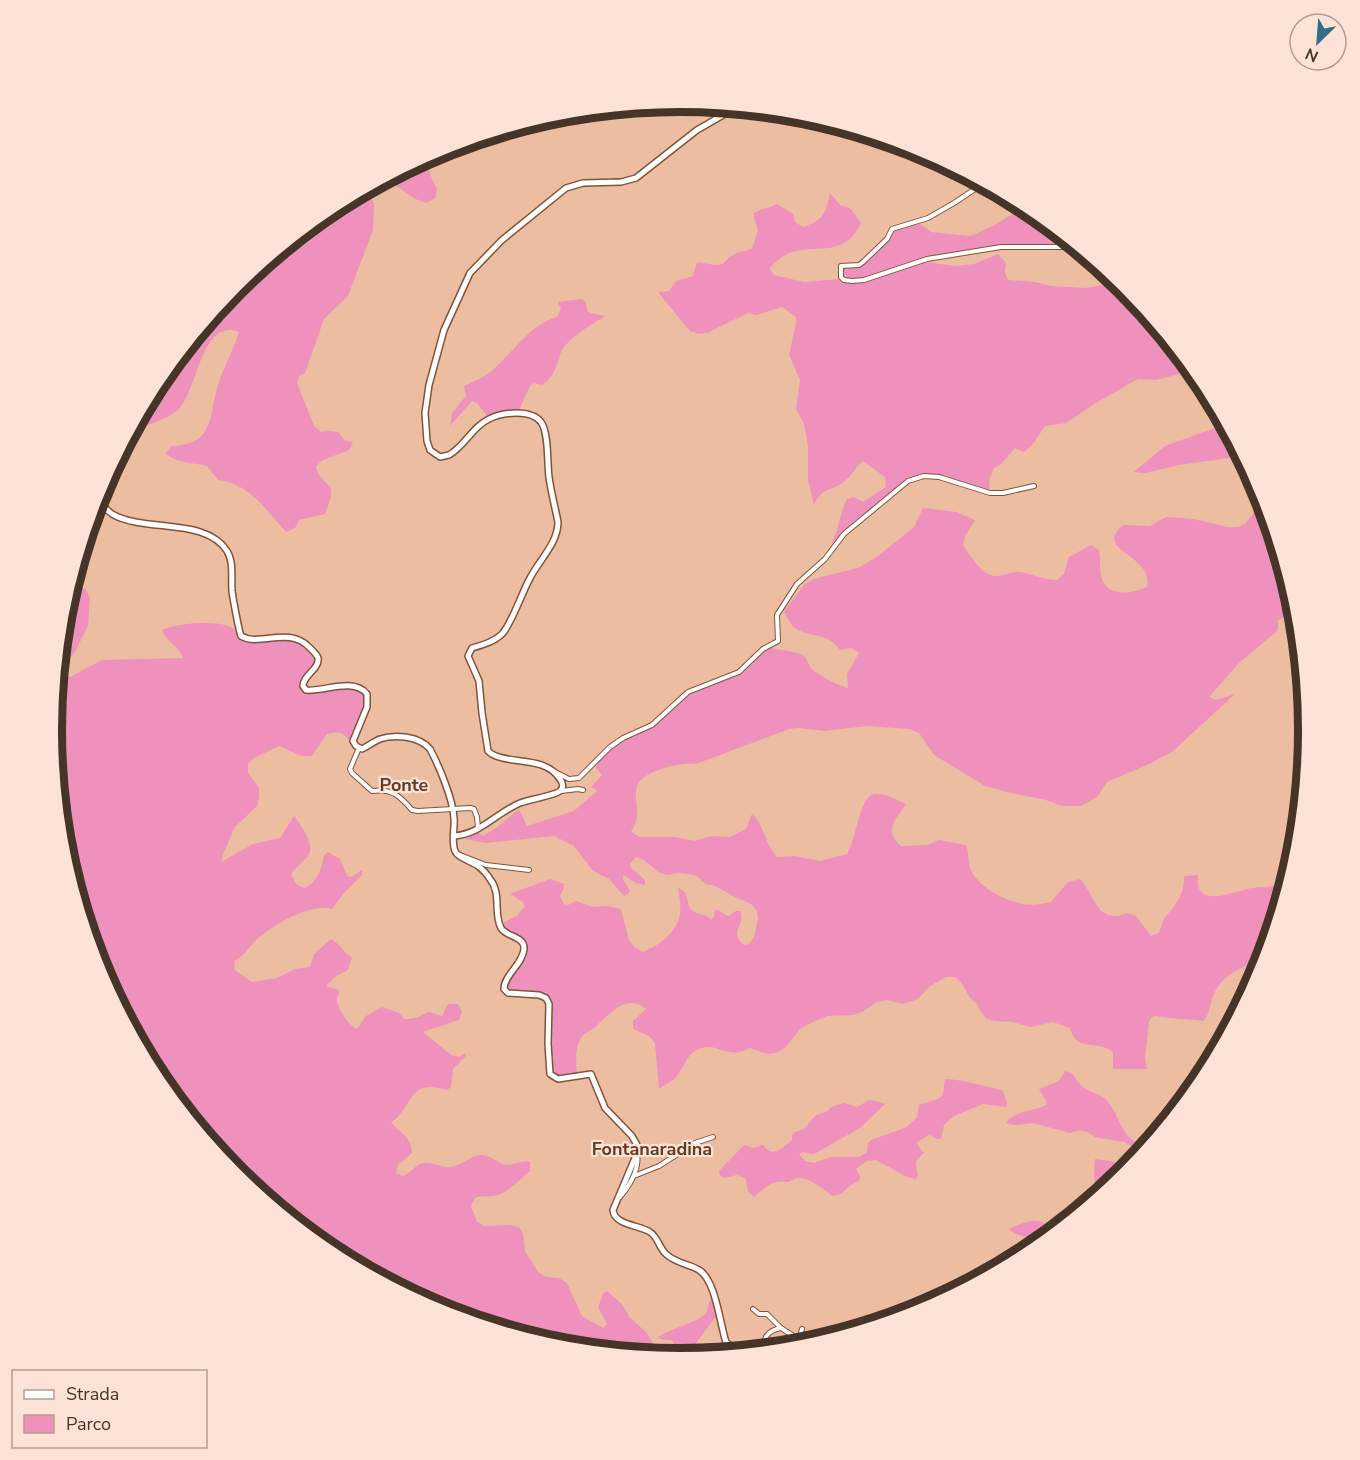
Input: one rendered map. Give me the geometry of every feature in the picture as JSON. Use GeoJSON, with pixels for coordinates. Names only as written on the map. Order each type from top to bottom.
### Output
{"type":"FeatureCollection","features":[{"type":"Feature","properties":{"kind":"street"},"geometry":{"type":"LineString","coordinates":[[726,114],[697,130],[636,178],[621,182],[573,185],[558,193],[477,265],[466,279],[444,330],[432,368],[425,413],[428,446],[436,455],[445,456],[452,453],[488,419],[523,413],[532,415],[541,421],[545,431],[549,477],[558,522],[557,533],[529,579],[502,634],[485,644],[472,648],[468,656],[479,681],[484,735],[490,753],[498,757],[528,760],[569,778],[579,778],[610,747],[623,738],[652,725],[688,692],[745,669],[763,649],[778,641],[777,615],[797,584],[825,559],[844,534],[908,481],[924,476],[939,477],[990,493],[1003,493],[1034,486]]}},
{"type":"Feature","properties":{"kind":"street"},"geometry":{"type":"LineString","coordinates":[[977,188],[928,218],[892,229],[887,239],[859,265],[841,266],[841,277],[844,280],[864,280],[927,259],[993,248],[1067,247]]}},
{"type":"Feature","properties":{"kind":"street"},"geometry":{"type":"LineString","coordinates":[[104,506],[119,518],[140,524],[188,528],[214,539],[226,549],[231,559],[232,594],[241,636],[248,639],[289,637],[305,643],[318,660],[303,681],[306,690],[349,686],[360,687],[367,694],[367,707],[353,741],[359,748]]}},
{"type":"Feature","properties":{"kind":"street"},"geometry":{"type":"LineString","coordinates":[[359,748],[387,738],[412,738],[423,742],[432,751],[453,809],[454,850],[481,868],[492,881],[498,897],[501,927],[523,945],[524,950],[504,985],[504,989],[508,993],[541,996],[549,1004],[548,1044],[551,1076],[558,1079],[591,1074],[605,1108],[637,1144],[638,1160],[634,1176],[613,1210],[614,1215],[617,1219],[650,1232],[655,1236],[664,1253],[670,1257],[702,1271],[709,1282],[726,1342],[731,1346]]}},
{"type":"Feature","properties":{"kind":"street"},"geometry":{"type":"LineString","coordinates":[[359,748],[350,768],[352,773],[372,791],[394,792],[407,802],[412,810],[474,809],[478,830]]}},
{"type":"Feature","properties":{"kind":"street"},"geometry":{"type":"LineString","coordinates":[[552,771],[563,785],[561,791]]}},
{"type":"Feature","properties":{"kind":"street"},"geometry":{"type":"LineString","coordinates":[[454,836],[471,834],[522,802],[561,791],[583,790]]}},
{"type":"Feature","properties":{"kind":"street"},"geometry":{"type":"LineString","coordinates":[[459,855],[467,856],[486,865],[529,870]]}},
{"type":"Feature","properties":{"kind":"street"},"geometry":{"type":"LineString","coordinates":[[634,1176],[659,1166],[695,1143],[713,1137]]}},
{"type":"Feature","properties":{"kind":"street"},"geometry":{"type":"LineString","coordinates":[[620,1198],[637,1152]]}},
{"type":"Feature","properties":{"kind":"street"},"geometry":{"type":"LineString","coordinates":[[753,1309],[759,1314],[767,1314],[792,1335],[793,1338]]}},
{"type":"Feature","properties":{"kind":"street"},"geometry":{"type":"LineString","coordinates":[[765,1342],[768,1334],[773,1329],[781,1328]]}},
{"type":"Feature","properties":{"kind":"street"},"geometry":{"type":"LineString","coordinates":[[800,1337],[802,1329]]}},
{"type":"Feature","properties":{"kind":"green space"},"geometry":{"type":"Polygon","coordinates":[[[430,165],[432,179],[437,189],[435,198],[427,203],[415,199],[391,183],[430,165]]]}},
{"type":"Feature","properties":{"kind":"green space"},"geometry":{"type":"Polygon","coordinates":[[[830,193],[841,206],[850,209],[861,223],[854,234],[847,241],[831,248],[789,253],[769,268],[774,275],[804,282],[839,279],[850,283],[862,282],[924,262],[956,266],[974,264],[998,254],[1006,263],[1005,272],[1008,280],[1051,286],[1086,288],[1104,285],[1112,288],[1145,322],[1186,375],[1183,373],[1156,380],[1138,379],[1066,423],[1045,426],[1033,444],[1024,452],[1015,448],[1001,464],[994,468],[989,481],[990,491],[938,477],[921,476],[912,479],[889,494],[834,545],[832,543],[847,499],[854,497],[863,502],[886,487],[885,477],[863,461],[842,483],[821,494],[814,505],[808,480],[808,446],[804,424],[796,409],[800,380],[789,355],[796,317],[782,307],[757,315],[748,313],[707,333],[698,334],[690,331],[658,292],[669,291],[676,281],[693,276],[697,262],[723,264],[730,257],[752,249],[758,230],[753,214],[755,212],[777,204],[793,214],[795,222],[803,227],[816,222],[823,215],[830,193]]]}},
{"type":"Feature","properties":{"kind":"green space"},"geometry":{"type":"Polygon","coordinates":[[[370,196],[374,204],[373,230],[348,296],[324,319],[305,373],[300,375],[297,383],[314,426],[321,432],[338,432],[344,440],[353,442],[349,450],[323,460],[316,466],[318,474],[331,488],[331,497],[325,514],[299,520],[295,528],[286,532],[256,499],[239,486],[218,480],[207,466],[180,461],[165,453],[172,446],[187,444],[204,433],[212,414],[220,379],[239,332],[226,330],[216,336],[201,360],[184,402],[177,411],[141,427],[189,353],[243,293],[303,239],[370,196]]]}},
{"type":"Feature","properties":{"kind":"green space"},"geometry":{"type":"Polygon","coordinates":[[[1016,211],[1064,245],[989,246],[924,259],[866,279],[848,280],[842,272],[844,268],[857,267],[868,260],[883,245],[893,230],[917,222],[931,232],[970,236],[995,225],[1016,211]]]}},
{"type":"Feature","properties":{"kind":"green space"},"geometry":{"type":"Polygon","coordinates":[[[582,299],[586,302],[587,311],[606,316],[574,337],[564,347],[549,379],[542,385],[534,383],[530,386],[519,410],[488,417],[477,403],[472,401],[450,426],[452,413],[466,396],[464,386],[490,372],[537,327],[557,317],[561,309],[558,302],[582,299]]]}},
{"type":"Feature","properties":{"kind":"green space"},"geometry":{"type":"Polygon","coordinates":[[[1219,427],[1235,457],[1179,465],[1145,473],[1134,472],[1165,446],[1219,427]]]}},
{"type":"Feature","properties":{"kind":"green space"},"geometry":{"type":"Polygon","coordinates":[[[923,508],[956,512],[975,520],[965,536],[963,545],[977,565],[986,573],[1000,576],[1020,572],[1057,580],[1064,574],[1069,557],[1091,545],[1099,550],[1101,576],[1105,585],[1122,592],[1147,587],[1147,576],[1142,567],[1119,548],[1115,541],[1115,534],[1123,525],[1150,526],[1166,517],[1193,519],[1228,527],[1238,527],[1246,523],[1257,508],[1266,531],[1288,615],[1278,620],[1278,630],[1238,664],[1209,697],[1216,700],[1235,694],[1172,752],[1107,782],[1097,797],[1081,806],[1062,806],[985,786],[934,755],[919,733],[910,729],[867,726],[825,731],[789,729],[696,764],[681,764],[654,771],[641,780],[637,786],[637,818],[631,832],[639,837],[676,837],[694,841],[712,836],[730,837],[746,829],[752,814],[777,857],[795,856],[820,861],[847,854],[865,803],[874,794],[886,795],[906,804],[895,819],[892,829],[892,835],[901,846],[928,845],[939,840],[966,845],[970,869],[976,878],[1002,897],[1023,904],[1051,902],[1068,882],[1080,879],[1103,912],[1117,916],[1127,913],[1136,916],[1151,936],[1159,933],[1164,919],[1180,897],[1184,876],[1198,875],[1198,886],[1202,893],[1208,896],[1226,895],[1279,883],[1266,929],[1252,965],[1232,973],[1220,984],[1205,1019],[1203,1021],[1152,1017],[1149,1022],[1145,1058],[1147,1069],[1113,1069],[1113,1052],[1107,1048],[1082,1043],[1073,1036],[1070,1028],[1053,1022],[1030,1027],[986,1018],[961,982],[955,977],[946,977],[930,986],[918,999],[903,1004],[886,1000],[877,1002],[853,1015],[827,1016],[809,1024],[801,1028],[784,1049],[776,1053],[767,1054],[750,1048],[734,1053],[709,1047],[702,1048],[692,1053],[675,1078],[659,1089],[655,1043],[649,1036],[633,1029],[633,1021],[646,1009],[639,1004],[625,1004],[618,1007],[581,1038],[577,1052],[577,1073],[558,1077],[551,1074],[552,1009],[548,999],[510,991],[506,987],[520,966],[526,949],[505,928],[504,922],[517,916],[525,906],[523,902],[510,894],[550,879],[564,884],[560,896],[564,904],[568,905],[576,901],[593,907],[607,906],[621,909],[629,940],[634,947],[643,952],[662,941],[676,925],[680,909],[678,888],[687,896],[690,909],[711,919],[716,909],[728,916],[740,911],[741,920],[737,936],[744,945],[749,944],[754,937],[758,919],[757,911],[751,904],[715,886],[706,884],[695,875],[679,873],[666,875],[636,857],[630,864],[631,868],[645,880],[645,885],[636,883],[623,875],[630,891],[624,896],[609,879],[593,871],[574,846],[554,836],[486,843],[465,839],[478,832],[483,836],[519,809],[527,826],[574,811],[597,791],[591,787],[602,775],[596,768],[600,759],[614,746],[658,722],[689,694],[745,671],[767,647],[801,654],[818,674],[848,688],[847,674],[859,653],[851,648],[840,650],[828,639],[796,629],[784,611],[804,585],[814,579],[858,568],[878,556],[914,527],[923,508]]]}},
{"type":"Feature","properties":{"kind":"green space"},"geometry":{"type":"Polygon","coordinates":[[[79,586],[86,590],[90,598],[88,626],[76,650],[66,664],[73,609],[79,586]]]}},
{"type":"Feature","properties":{"kind":"green space"},"geometry":{"type":"Polygon","coordinates":[[[207,623],[233,628],[244,640],[285,641],[303,645],[316,662],[301,681],[301,688],[308,693],[357,688],[365,694],[366,704],[350,741],[343,734],[331,733],[327,734],[312,756],[302,756],[279,746],[254,758],[248,764],[248,773],[259,788],[257,806],[235,827],[221,862],[253,844],[280,838],[294,816],[307,835],[310,846],[308,856],[291,874],[296,884],[304,888],[316,879],[324,855],[328,852],[340,859],[347,876],[351,877],[362,870],[362,875],[332,909],[314,909],[304,912],[264,933],[234,961],[235,970],[252,982],[277,978],[295,969],[310,967],[314,954],[331,939],[352,957],[348,970],[336,976],[326,986],[339,990],[337,1000],[339,1008],[354,1028],[357,1029],[366,1016],[382,1007],[409,1019],[429,1012],[442,1016],[448,1004],[458,1004],[462,1012],[459,1020],[423,1032],[451,1055],[460,1057],[465,1053],[466,1056],[453,1069],[451,1087],[447,1090],[425,1087],[418,1090],[391,1123],[405,1136],[412,1148],[412,1153],[398,1165],[396,1173],[403,1176],[423,1163],[451,1167],[481,1155],[507,1165],[530,1162],[530,1171],[499,1195],[475,1198],[471,1206],[477,1222],[485,1226],[511,1225],[520,1228],[525,1251],[538,1272],[546,1277],[559,1278],[567,1283],[582,1316],[603,1328],[607,1324],[598,1307],[603,1294],[607,1291],[623,1305],[629,1317],[646,1332],[656,1347],[559,1337],[481,1316],[406,1285],[371,1266],[303,1221],[272,1195],[215,1138],[189,1107],[144,1039],[125,1004],[94,929],[73,851],[67,811],[62,730],[64,676],[70,677],[102,660],[183,658],[162,630],[186,624],[207,623]]]}},
{"type":"Feature","properties":{"kind":"green space"},"geometry":{"type":"Polygon","coordinates":[[[1065,1071],[1072,1073],[1084,1088],[1106,1099],[1125,1132],[1130,1138],[1141,1142],[1095,1188],[1095,1159],[1117,1162],[1132,1146],[1124,1142],[1095,1137],[1079,1130],[1070,1133],[1033,1123],[1015,1125],[1006,1123],[1019,1113],[1046,1105],[1047,1102],[1039,1089],[1059,1081],[1065,1071]]]}},
{"type":"Feature","properties":{"kind":"green space"},"geometry":{"type":"Polygon","coordinates":[[[945,1079],[1002,1090],[1007,1102],[1006,1107],[983,1104],[954,1116],[944,1125],[941,1139],[929,1135],[917,1142],[924,1153],[916,1162],[918,1175],[916,1179],[907,1177],[876,1160],[867,1161],[856,1169],[860,1176],[859,1181],[841,1194],[832,1196],[810,1181],[797,1178],[789,1182],[773,1183],[754,1197],[748,1191],[745,1178],[737,1175],[724,1178],[720,1176],[719,1171],[744,1145],[753,1148],[762,1145],[773,1152],[779,1150],[792,1140],[795,1132],[804,1129],[816,1115],[828,1111],[831,1107],[844,1103],[857,1107],[870,1100],[885,1104],[860,1128],[816,1153],[799,1154],[805,1161],[814,1163],[831,1157],[859,1157],[867,1152],[868,1143],[871,1140],[907,1127],[917,1117],[919,1105],[940,1098],[943,1094],[945,1079]]]}},
{"type":"Feature","properties":{"kind":"green space"},"geometry":{"type":"Polygon","coordinates":[[[1173,1097],[1178,1097],[1170,1109],[1173,1097]]]}},
{"type":"Feature","properties":{"kind":"green space"},"geometry":{"type":"Polygon","coordinates":[[[1032,1221],[1051,1225],[1031,1239],[1008,1229],[1032,1221]]]}},
{"type":"Feature","properties":{"kind":"green space"},"geometry":{"type":"Polygon","coordinates":[[[968,1273],[973,1275],[949,1287],[968,1273]]]}},
{"type":"Feature","properties":{"kind":"green space"},"geometry":{"type":"Polygon","coordinates":[[[711,1297],[717,1315],[693,1348],[674,1348],[672,1340],[663,1340],[658,1337],[694,1321],[706,1314],[711,1297]]]}},
{"type":"Feature","properties":{"kind":"district","name":"Ponte"},"geometry":{"type":"Point","coordinates":[404,785]}},
{"type":"Feature","properties":{"kind":"district","name":"Fontanaradina"},"geometry":{"type":"Point","coordinates":[652,1149]}}]}
